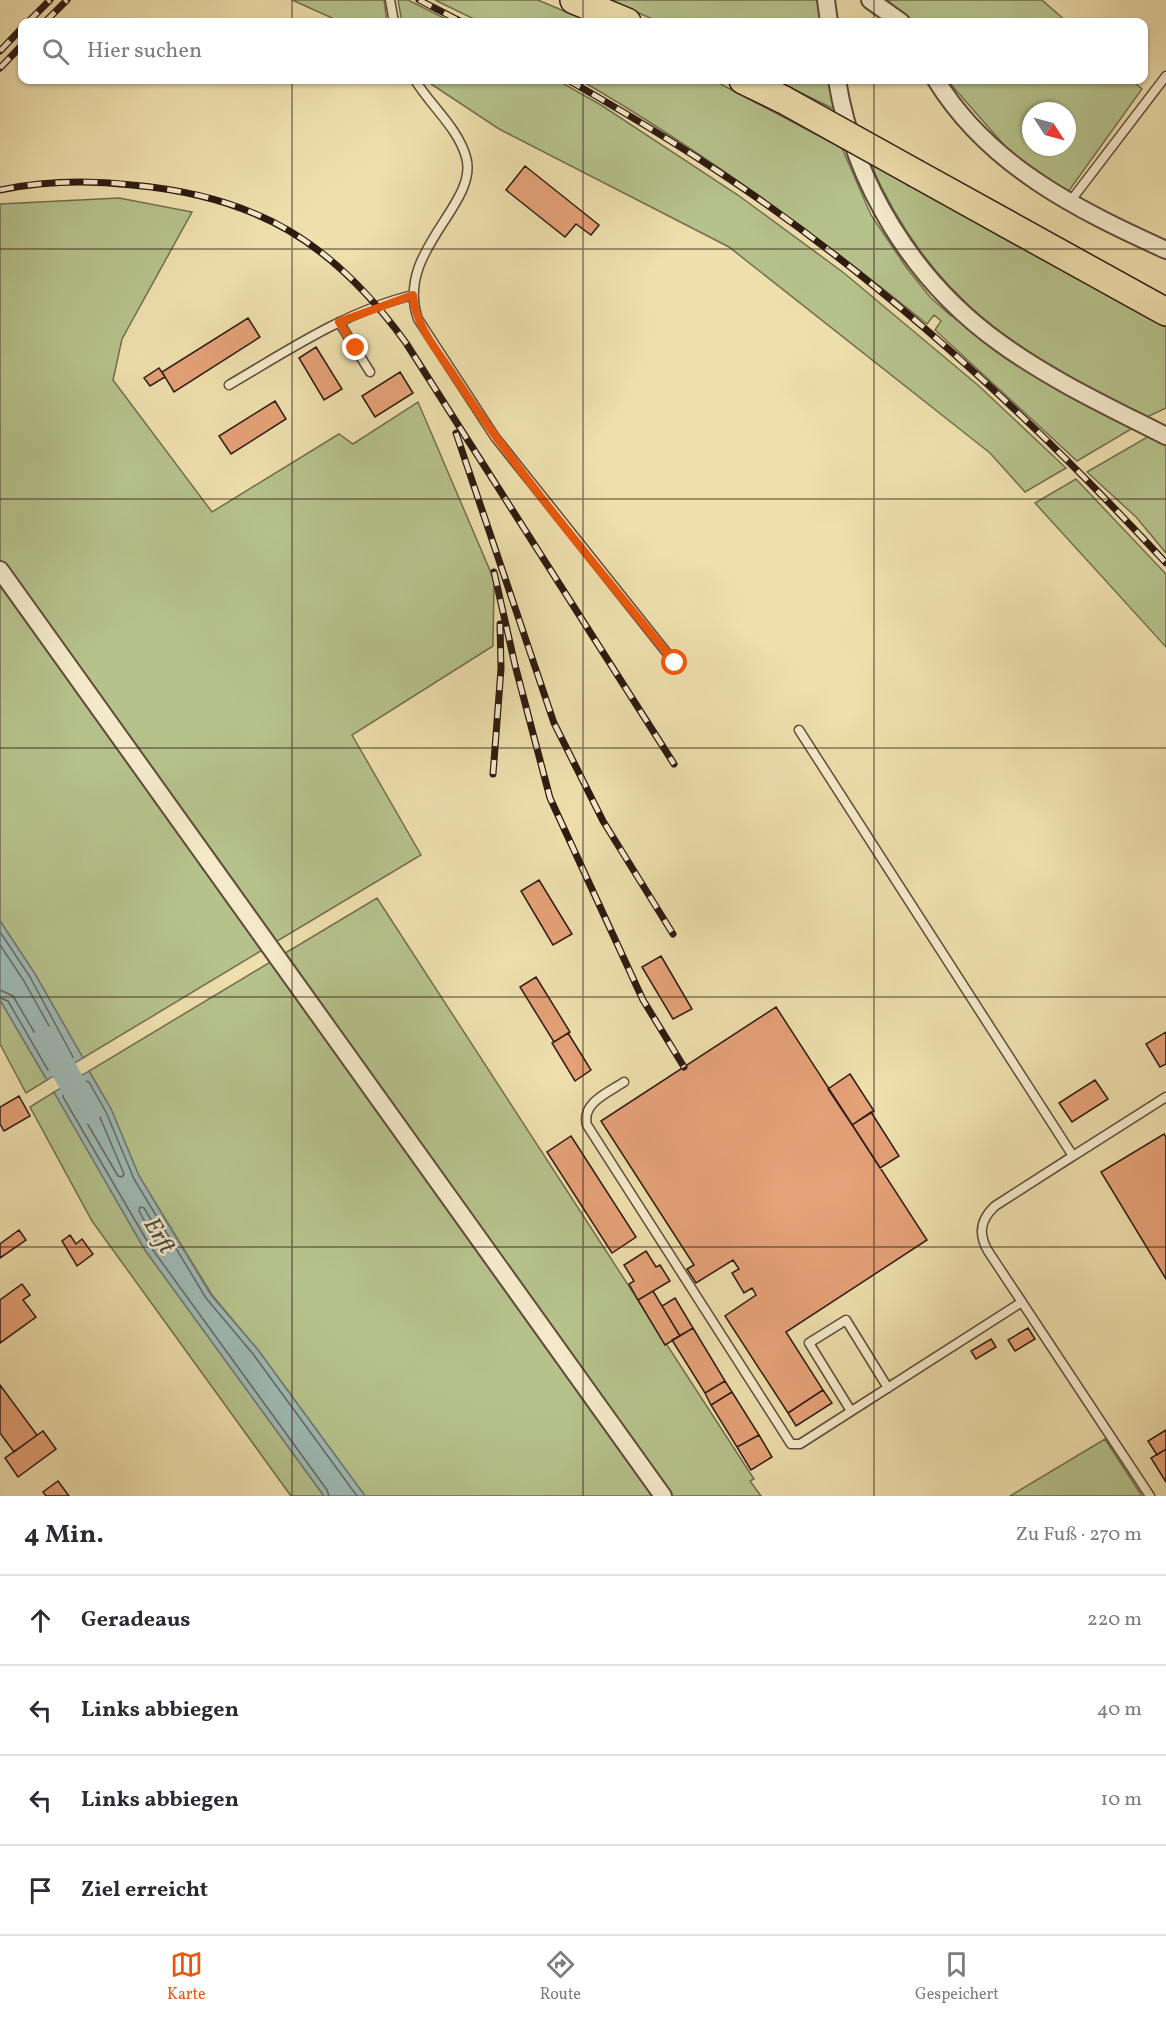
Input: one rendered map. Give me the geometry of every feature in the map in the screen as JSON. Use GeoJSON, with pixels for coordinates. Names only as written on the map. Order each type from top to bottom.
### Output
{"type":"FeatureCollection","features":[{"type":"Feature","properties":{"kind":"main road"},"geometry":{"type":"LineString","coordinates":[[574,0],[617,18]]}},
{"type":"Feature","properties":{"kind":"main road"},"geometry":{"type":"LineString","coordinates":[[751,84],[1166,312]]}},
{"type":"Feature","properties":{"kind":"street"},"geometry":{"type":"LineString","coordinates":[[826,0],[828,18]]}},
{"type":"Feature","properties":{"kind":"street"},"geometry":{"type":"LineString","coordinates":[[870,0],[895,18]]}},
{"type":"Feature","properties":{"kind":"street"},"geometry":{"type":"LineString","coordinates":[[838,84],[851,140],[868,183],[893,229],[927,274],[959,309],[993,339],[1042,371],[1166,436]]}},
{"type":"Feature","properties":{"kind":"street"},"geometry":{"type":"LineString","coordinates":[[939,84],[995,149],[1040,186],[1069,203],[1166,250]]}},
{"type":"Feature","properties":{"kind":"street"},"geometry":{"type":"LineString","coordinates":[[0,570],[663,1496]]}},
{"type":"Feature","properties":{"kind":"lane"},"geometry":{"type":"LineString","coordinates":[[390,0],[393,18]]}},
{"type":"Feature","properties":{"kind":"lane"},"geometry":{"type":"LineString","coordinates":[[1069,203],[1166,76]]}},
{"type":"Feature","properties":{"kind":"lane"},"geometry":{"type":"LineString","coordinates":[[418,84],[462,146],[468,165],[463,186],[421,262],[413,295],[415,310],[424,330],[489,429],[675,663]]}},
{"type":"Feature","properties":{"kind":"lane"},"geometry":{"type":"LineString","coordinates":[[229,385],[339,322],[413,295]]}},
{"type":"Feature","properties":{"kind":"lane"},"geometry":{"type":"LineString","coordinates":[[339,322],[370,372]]}},
{"type":"Feature","properties":{"kind":"lane"},"geometry":{"type":"LineString","coordinates":[[800,730],[1073,1156]]}},
{"type":"Feature","properties":{"kind":"lane"},"geometry":{"type":"LineString","coordinates":[[624,1082],[591,1106],[586,1115],[587,1125],[791,1444],[798,1444],[1022,1302]]}},
{"type":"Feature","properties":{"kind":"lane"},"geometry":{"type":"LineString","coordinates":[[1150,1496],[984,1244],[982,1225],[995,1206],[1166,1097]]}},
{"type":"Feature","properties":{"kind":"lane"},"geometry":{"type":"LineString","coordinates":[[851,1411],[809,1343],[846,1320],[888,1388]]}},
{"type":"Feature","properties":{"kind":"green space"},"geometry":{"type":"Polygon","coordinates":[[[292,0],[384,0],[386,18],[332,18],[292,0]]]}},
{"type":"Feature","properties":{"kind":"green space"},"geometry":{"type":"Polygon","coordinates":[[[398,0],[408,0],[444,18],[401,18],[398,0]]]}},
{"type":"Feature","properties":{"kind":"green space"},"geometry":{"type":"Polygon","coordinates":[[[435,0],[538,0],[581,18],[472,18],[435,0]]]}},
{"type":"Feature","properties":{"kind":"green space"},"geometry":{"type":"Polygon","coordinates":[[[609,0],[826,0],[828,18],[650,18],[609,0]]]}},
{"type":"Feature","properties":{"kind":"green space"},"geometry":{"type":"Polygon","coordinates":[[[888,0],[1042,0],[1062,18],[902,18],[888,0]]]}},
{"type":"Feature","properties":{"kind":"green space"},"geometry":{"type":"Polygon","coordinates":[[[431,84],[564,84],[601,105],[738,195],[844,273],[979,386],[1066,468],[1025,492],[990,453],[729,247],[499,129],[431,84]]]}},
{"type":"Feature","properties":{"kind":"green space"},"geometry":{"type":"Polygon","coordinates":[[[587,84],[721,84],[842,148],[871,215],[906,267],[930,297],[950,315],[1133,428],[1077,461],[935,330],[941,321],[934,315],[927,324],[844,258],[758,195],[626,107],[587,84]]]}},
{"type":"Feature","properties":{"kind":"green space"},"geometry":{"type":"Polygon","coordinates":[[[783,84],[835,84],[844,114],[783,84]]]}},
{"type":"Feature","properties":{"kind":"green space"},"geometry":{"type":"Polygon","coordinates":[[[951,84],[1136,84],[1142,89],[1068,192],[1011,153],[951,84]]]}},
{"type":"Feature","properties":{"kind":"green space"},"geometry":{"type":"Polygon","coordinates":[[[870,163],[1166,327],[1166,408],[1147,417],[1100,394],[1018,345],[983,318],[950,287],[921,252],[894,211],[870,163]]]}},
{"type":"Feature","properties":{"kind":"green space"},"geometry":{"type":"Polygon","coordinates":[[[119,198],[192,212],[122,339],[113,380],[212,512],[339,434],[353,444],[418,402],[494,580],[493,646],[352,735],[421,855],[274,943],[0,562],[0,204],[119,198]]]}},
{"type":"Feature","properties":{"kind":"green space"},"geometry":{"type":"Polygon","coordinates":[[[1149,436],[1166,444],[1166,553],[1136,517],[1087,472],[1149,436]]]}},
{"type":"Feature","properties":{"kind":"green space"},"geometry":{"type":"Polygon","coordinates":[[[1076,479],[1166,574],[1166,647],[1035,503],[1076,479]]]}},
{"type":"Feature","properties":{"kind":"green space"},"geometry":{"type":"Polygon","coordinates":[[[0,577],[264,949],[83,1058],[35,974],[0,921],[0,577]]]}},
{"type":"Feature","properties":{"kind":"green space"},"geometry":{"type":"Polygon","coordinates":[[[377,898],[754,1479],[750,1481],[761,1496],[669,1496],[282,955],[377,898]]]}},
{"type":"Feature","properties":{"kind":"green space"},"geometry":{"type":"Polygon","coordinates":[[[272,961],[658,1496],[365,1496],[258,1350],[212,1295],[139,1176],[111,1109],[89,1071],[272,961]]]}},
{"type":"Feature","properties":{"kind":"green space"},"geometry":{"type":"Polygon","coordinates":[[[0,1000],[47,1080],[26,1093],[0,1044],[0,1000]]]}},
{"type":"Feature","properties":{"kind":"green space"},"geometry":{"type":"Polygon","coordinates":[[[54,1092],[145,1250],[324,1496],[291,1496],[92,1221],[30,1107],[54,1092]]]}},
{"type":"Feature","properties":{"kind":"green space"},"geometry":{"type":"Polygon","coordinates":[[[1105,1439],[1142,1496],[1010,1496],[1105,1439]]]}},
{"type":"Feature","properties":{"kind":"water"},"geometry":{"type":"Polygon","coordinates":[[[0,921],[35,974],[83,1058],[47,1080],[0,1000],[0,921]]]}},
{"type":"Feature","properties":{"kind":"water"},"geometry":{"type":"Polygon","coordinates":[[[89,1071],[111,1109],[139,1176],[211,1295],[258,1350],[365,1496],[324,1496],[145,1250],[54,1092],[89,1071]]]}},
{"type":"Feature","properties":{"kind":"building"},"geometry":{"type":"Polygon","coordinates":[[[525,166],[599,225],[591,235],[576,224],[565,237],[506,190],[525,166]]]}},
{"type":"Feature","properties":{"kind":"building"},"geometry":{"type":"Polygon","coordinates":[[[248,318],[260,337],[174,392],[162,372],[248,318]]]}},
{"type":"Feature","properties":{"kind":"building"},"geometry":{"type":"Polygon","coordinates":[[[316,347],[342,389],[324,400],[299,358],[316,347]]]}},
{"type":"Feature","properties":{"kind":"building"},"geometry":{"type":"Polygon","coordinates":[[[159,368],[165,377],[150,386],[144,378],[159,368]]]}},
{"type":"Feature","properties":{"kind":"building"},"geometry":{"type":"Polygon","coordinates":[[[400,372],[413,393],[375,417],[362,396],[400,372]]]}},
{"type":"Feature","properties":{"kind":"building"},"geometry":{"type":"Polygon","coordinates":[[[275,401],[286,419],[231,454],[219,436],[275,401]]]}},
{"type":"Feature","properties":{"kind":"building"},"geometry":{"type":"Polygon","coordinates":[[[539,880],[572,934],[553,945],[521,891],[539,880]]]}},
{"type":"Feature","properties":{"kind":"building"},"geometry":{"type":"Polygon","coordinates":[[[661,956],[692,1009],[673,1019],[642,967],[661,956]]]}},
{"type":"Feature","properties":{"kind":"building"},"geometry":{"type":"Polygon","coordinates":[[[536,977],[570,1032],[554,1042],[520,987],[536,977]]]}},
{"type":"Feature","properties":{"kind":"building"},"geometry":{"type":"Polygon","coordinates":[[[776,1007],[927,1240],[786,1332],[823,1390],[788,1413],[725,1316],[756,1295],[752,1288],[744,1293],[732,1273],[739,1269],[733,1260],[696,1283],[687,1269],[694,1265],[601,1121],[776,1007]]]}},
{"type":"Feature","properties":{"kind":"building"},"geometry":{"type":"Polygon","coordinates":[[[1166,1032],[1166,1064],[1160,1067],[1146,1044],[1166,1032]]]}},
{"type":"Feature","properties":{"kind":"building"},"geometry":{"type":"Polygon","coordinates":[[[568,1033],[591,1070],[575,1081],[552,1043],[568,1033]]]}},
{"type":"Feature","properties":{"kind":"building"},"geometry":{"type":"Polygon","coordinates":[[[850,1074],[874,1111],[852,1125],[828,1089],[850,1074]]]}},
{"type":"Feature","properties":{"kind":"building"},"geometry":{"type":"Polygon","coordinates":[[[1095,1080],[1108,1099],[1072,1122],[1059,1103],[1095,1080]]]}},
{"type":"Feature","properties":{"kind":"building"},"geometry":{"type":"Polygon","coordinates":[[[19,1096],[30,1116],[4,1131],[0,1124],[0,1107],[19,1096]]]}},
{"type":"Feature","properties":{"kind":"building"},"geometry":{"type":"Polygon","coordinates":[[[871,1112],[899,1156],[880,1168],[852,1125],[871,1112]]]}},
{"type":"Feature","properties":{"kind":"building"},"geometry":{"type":"Polygon","coordinates":[[[1164,1134],[1166,1137],[1166,1279],[1101,1172],[1164,1134]]]}},
{"type":"Feature","properties":{"kind":"building"},"geometry":{"type":"Polygon","coordinates":[[[571,1136],[636,1237],[612,1253],[547,1152],[571,1136]]]}},
{"type":"Feature","properties":{"kind":"building"},"geometry":{"type":"Polygon","coordinates":[[[19,1230],[26,1240],[0,1258],[0,1244],[19,1230]]]}},
{"type":"Feature","properties":{"kind":"building"},"geometry":{"type":"Polygon","coordinates":[[[70,1235],[76,1244],[82,1239],[93,1254],[77,1266],[62,1241],[70,1235]]]}},
{"type":"Feature","properties":{"kind":"building"},"geometry":{"type":"Polygon","coordinates":[[[646,1251],[656,1267],[660,1265],[670,1281],[638,1300],[629,1284],[634,1281],[624,1265],[646,1251]]]}},
{"type":"Feature","properties":{"kind":"building"},"geometry":{"type":"Polygon","coordinates":[[[22,1284],[30,1295],[23,1300],[36,1317],[0,1343],[0,1300],[22,1284]]]}},
{"type":"Feature","properties":{"kind":"building"},"geometry":{"type":"Polygon","coordinates":[[[653,1291],[680,1336],[665,1345],[638,1300],[653,1291]]]}},
{"type":"Feature","properties":{"kind":"building"},"geometry":{"type":"Polygon","coordinates":[[[675,1298],[693,1328],[680,1336],[662,1306],[675,1298]]]}},
{"type":"Feature","properties":{"kind":"building"},"geometry":{"type":"Polygon","coordinates":[[[693,1328],[725,1381],[705,1393],[672,1340],[693,1328]]]}},
{"type":"Feature","properties":{"kind":"building"},"geometry":{"type":"Polygon","coordinates":[[[1028,1328],[1035,1339],[1015,1351],[1008,1340],[1028,1328]]]}},
{"type":"Feature","properties":{"kind":"building"},"geometry":{"type":"Polygon","coordinates":[[[991,1339],[996,1347],[976,1359],[971,1351],[991,1339]]]}},
{"type":"Feature","properties":{"kind":"building"},"geometry":{"type":"Polygon","coordinates":[[[725,1381],[732,1392],[711,1405],[705,1393],[725,1381]]]}},
{"type":"Feature","properties":{"kind":"building"},"geometry":{"type":"Polygon","coordinates":[[[0,1385],[37,1435],[14,1452],[0,1433],[0,1385]]]}},
{"type":"Feature","properties":{"kind":"building"},"geometry":{"type":"Polygon","coordinates":[[[823,1390],[832,1403],[796,1426],[788,1413],[823,1390]]]}},
{"type":"Feature","properties":{"kind":"building"},"geometry":{"type":"Polygon","coordinates":[[[732,1392],[759,1435],[737,1447],[711,1405],[732,1392]]]}},
{"type":"Feature","properties":{"kind":"building"},"geometry":{"type":"Polygon","coordinates":[[[1166,1430],[1166,1449],[1157,1455],[1148,1441],[1166,1430]]]}},
{"type":"Feature","properties":{"kind":"building"},"geometry":{"type":"Polygon","coordinates":[[[43,1431],[56,1449],[18,1477],[5,1458],[43,1431]]]}},
{"type":"Feature","properties":{"kind":"building"},"geometry":{"type":"Polygon","coordinates":[[[759,1435],[772,1457],[751,1470],[737,1447],[759,1435]]]}},
{"type":"Feature","properties":{"kind":"building"},"geometry":{"type":"Polygon","coordinates":[[[1166,1449],[1166,1482],[1151,1458],[1166,1449]]]}},
{"type":"Feature","properties":{"kind":"building"},"geometry":{"type":"Polygon","coordinates":[[[58,1481],[69,1496],[46,1496],[43,1492],[58,1481]]]}},
{"type":"Feature","properties":{"kind":"waterway","name":"Erft"},"geometry":{"type":"LineString","coordinates":[[46,1039],[88,1111]]}},
{"type":"Feature","properties":{"kind":"railway"},"geometry":{"type":"LineString","coordinates":[[32,18],[50,0]]}},
{"type":"Feature","properties":{"kind":"railway"},"geometry":{"type":"LineString","coordinates":[[49,18],[67,0]]}},
{"type":"Feature","properties":{"kind":"railway"},"geometry":{"type":"LineString","coordinates":[[419,0],[454,18]]}},
{"type":"Feature","properties":{"kind":"railway"},"geometry":{"type":"LineString","coordinates":[[0,51],[18,32]]}},
{"type":"Feature","properties":{"kind":"railway"},"geometry":{"type":"LineString","coordinates":[[0,68],[18,49]]}},
{"type":"Feature","properties":{"kind":"railway"},"geometry":{"type":"LineString","coordinates":[[575,84],[644,124],[719,172],[839,258],[897,305],[1009,404],[1063,456],[1166,563]]}},
{"type":"Feature","properties":{"kind":"railway"},"geometry":{"type":"LineString","coordinates":[[0,190],[49,183],[115,183],[176,191],[217,200],[254,213],[288,230],[350,277],[406,343],[674,764]]}},
{"type":"Feature","properties":{"kind":"railway"},"geometry":{"type":"LineString","coordinates":[[456,433],[554,723],[603,821],[673,934]]}},
{"type":"Feature","properties":{"kind":"railway"},"geometry":{"type":"LineString","coordinates":[[494,572],[515,665],[550,798],[643,1000],[684,1067]]}},
{"type":"Feature","properties":{"kind":"railway"},"geometry":{"type":"LineString","coordinates":[[493,774],[501,669],[500,624]]}},
{"type":"Feature","properties":{"kind":"route"},"geometry":{"type":"LineString","coordinates":[[356,348],[339,322],[387,302],[413,295],[415,310],[424,330],[500,445],[675,663]]}}]}
